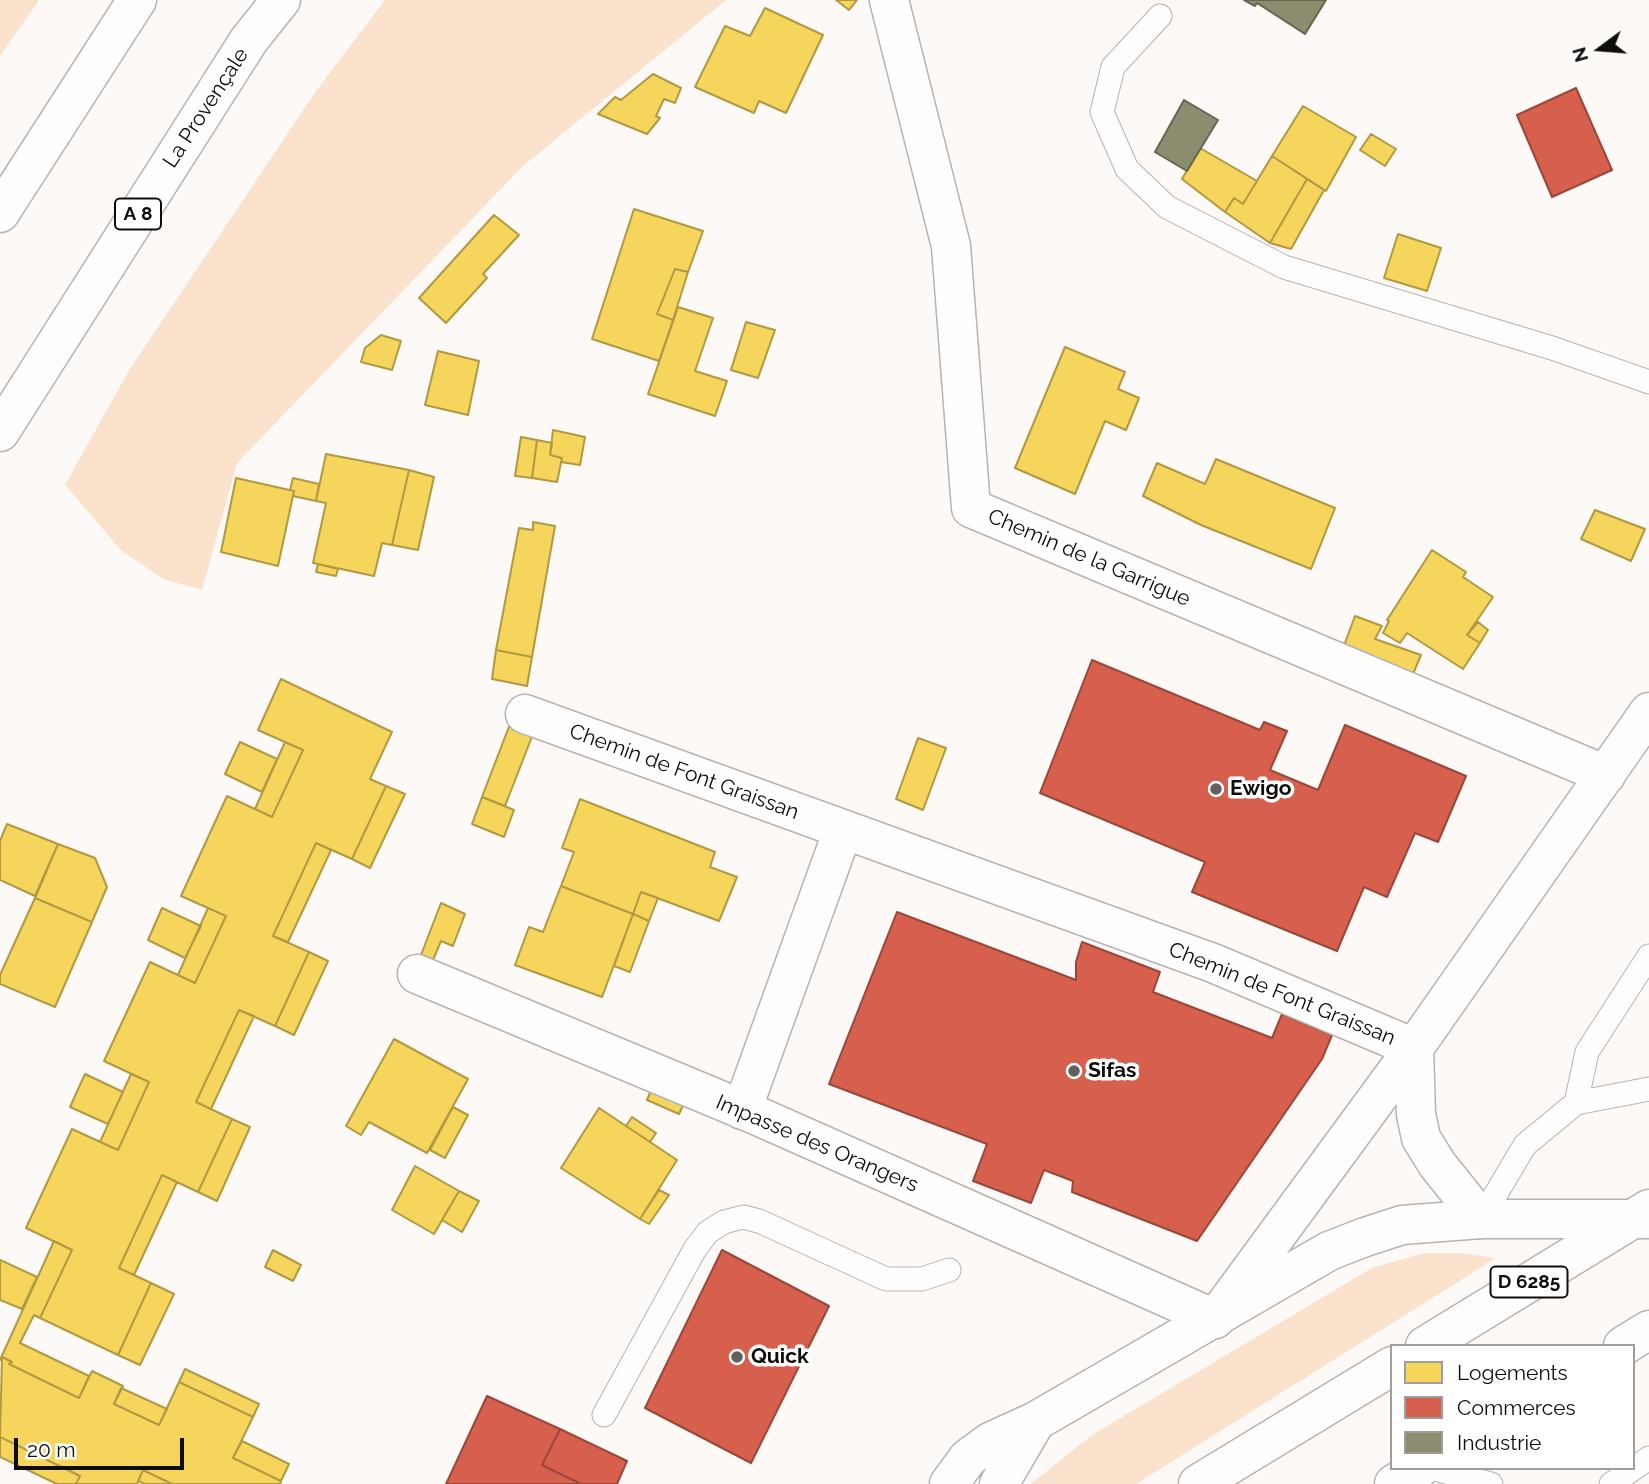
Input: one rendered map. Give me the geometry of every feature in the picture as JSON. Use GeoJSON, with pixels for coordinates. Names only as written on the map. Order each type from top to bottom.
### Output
{"type":"FeatureCollection","features":[{"type":"Feature","properties":{"kind":"main road"},"geometry":{"type":"LineString","coordinates":[[0,213],[137,0]]}},
{"type":"Feature","properties":{"kind":"main road","name":"La Provençale"},"geometry":{"type":"LineString","coordinates":[[0,432],[249,40],[281,0]]}},
{"type":"Feature","properties":{"kind":"main road","name":"Chemin de la Garrigue"},"geometry":{"type":"LineString","coordinates":[[889,0],[951,246],[971,508],[1606,775]]}},
{"type":"Feature","properties":{"kind":"main road","name":"Chemin de Font Graissan"},"geometry":{"type":"LineString","coordinates":[[525,715],[1213,963],[1414,1048],[1649,712]]}},
{"type":"Feature","properties":{"kind":"main road"},"geometry":{"type":"LineString","coordinates":[[742,1110],[844,830]]}},
{"type":"Feature","properties":{"kind":"main road","name":"Impasse des Orangers"},"geometry":{"type":"LineString","coordinates":[[417,974],[742,1110],[1215,1319]]}},
{"type":"Feature","properties":{"kind":"main road"},"geometry":{"type":"LineString","coordinates":[[1414,1048],[1416,1114],[1421,1138],[1437,1164],[1481,1219]]}},
{"type":"Feature","properties":{"kind":"main road"},"geometry":{"type":"LineString","coordinates":[[1215,1319],[1414,1048]]}},
{"type":"Feature","properties":{"kind":"main road"},"geometry":{"type":"LineString","coordinates":[[949,1484],[968,1458],[990,1442],[1037,1421],[1329,1251],[1365,1237],[1402,1225],[1481,1219],[1644,1215]]}},
{"type":"Feature","properties":{"kind":"main road","name":"D 6285"},"geometry":{"type":"LineString","coordinates":[[1427,1344],[1644,1215]]}},
{"type":"Feature","properties":{"kind":"main road"},"geometry":{"type":"LineString","coordinates":[[1626,1344],[1649,1330]]}},
{"type":"Feature","properties":{"kind":"main road"},"geometry":{"type":"LineString","coordinates":[[1198,1484],[1390,1367]]}},
{"type":"Feature","properties":{"kind":"main road"},"geometry":{"type":"LineString","coordinates":[[999,1484],[1037,1421]]}},
{"type":"Feature","properties":{"kind":"main road"},"geometry":{"type":"LineString","coordinates":[[1394,1484],[1417,1470]]}},
{"type":"Feature","properties":{"kind":"lane"},"geometry":{"type":"LineString","coordinates":[[1160,16],[1113,67],[1102,112],[1127,169],[1167,207],[1284,267],[1552,348],[1649,382]]}},
{"type":"Feature","properties":{"kind":"lane"},"geometry":{"type":"LineString","coordinates":[[1576,1103],[1587,1052],[1649,956]]}},
{"type":"Feature","properties":{"kind":"lane"},"geometry":{"type":"LineString","coordinates":[[1481,1219],[1525,1145],[1576,1103],[1649,1089]]}},
{"type":"Feature","properties":{"kind":"lane"},"geometry":{"type":"LineString","coordinates":[[604,1415],[695,1249],[708,1232],[724,1222],[743,1217],[759,1221],[886,1279],[922,1279],[949,1270]]}},
{"type":"Feature","properties":{"kind":"lane"},"geometry":{"type":"LineString","coordinates":[[1438,1470],[1491,1484]]}},
{"type":"Feature","properties":{"kind":"lane"},"geometry":{"type":"LineString","coordinates":[[1611,1484],[1631,1470]]}},
{"type":"Feature","properties":{"kind":"shaded area"},"geometry":{"type":"Polygon","coordinates":[[[0,0],[39,0],[0,56],[0,0]]]}},
{"type":"Feature","properties":{"kind":"shaded area"},"geometry":{"type":"Polygon","coordinates":[[[385,0],[726,0],[523,166],[237,463],[202,590],[163,579],[121,550],[65,485],[128,372],[316,91],[385,0]]]}},
{"type":"Feature","properties":{"kind":"shaded area"},"geometry":{"type":"Polygon","coordinates":[[[1424,1253],[1460,1253],[1496,1258],[1136,1484],[1031,1484],[1092,1435],[1372,1268],[1424,1253]]]}},
{"type":"Feature","properties":{"kind":"building: Logements"},"geometry":{"type":"Polygon","coordinates":[[[836,0],[857,0],[849,10],[836,0]]]}},
{"type":"Feature","properties":{"kind":"building: Logements"},"geometry":{"type":"Polygon","coordinates":[[[765,8],[823,35],[786,113],[759,101],[754,113],[695,87],[725,26],[750,36],[765,8]]]}},
{"type":"Feature","properties":{"kind":"building: Logements"},"geometry":{"type":"Polygon","coordinates":[[[653,74],[681,88],[675,103],[664,99],[656,116],[660,118],[647,134],[598,114],[615,97],[621,100],[653,74]]]}},
{"type":"Feature","properties":{"kind":"building: Logements"},"geometry":{"type":"Polygon","coordinates":[[[1303,106],[1356,137],[1326,191],[1272,156],[1303,106]]]}},
{"type":"Feature","properties":{"kind":"building: Logements"},"geometry":{"type":"Polygon","coordinates":[[[1371,134],[1396,149],[1385,166],[1360,150],[1371,134]]]}},
{"type":"Feature","properties":{"kind":"building: Logements"},"geometry":{"type":"Polygon","coordinates":[[[1200,148],[1257,181],[1243,204],[1234,198],[1225,212],[1182,179],[1200,148]]]}},
{"type":"Feature","properties":{"kind":"building: Logements"},"geometry":{"type":"Polygon","coordinates":[[[1272,156],[1307,179],[1270,243],[1225,212],[1234,198],[1243,204],[1272,156]]]}},
{"type":"Feature","properties":{"kind":"building: Logements"},"geometry":{"type":"Polygon","coordinates":[[[1307,179],[1324,190],[1291,249],[1270,243],[1307,179]]]}},
{"type":"Feature","properties":{"kind":"building: Logements"},"geometry":{"type":"Polygon","coordinates":[[[634,209],[703,231],[688,272],[675,269],[657,314],[673,320],[659,361],[592,339],[634,209]]]}},
{"type":"Feature","properties":{"kind":"building: Logements"},"geometry":{"type":"Polygon","coordinates":[[[494,215],[519,235],[483,274],[487,278],[446,323],[419,298],[494,215]]]}},
{"type":"Feature","properties":{"kind":"building: Logements"},"geometry":{"type":"Polygon","coordinates":[[[1398,234],[1441,248],[1427,291],[1384,278],[1398,234]]]}},
{"type":"Feature","properties":{"kind":"building: Logements"},"geometry":{"type":"Polygon","coordinates":[[[675,269],[688,272],[673,320],[657,314],[675,269]]]}},
{"type":"Feature","properties":{"kind":"building: Logements"},"geometry":{"type":"Polygon","coordinates":[[[678,307],[713,318],[695,371],[727,381],[715,416],[648,394],[678,307]]]}},
{"type":"Feature","properties":{"kind":"building: Logements"},"geometry":{"type":"Polygon","coordinates":[[[746,322],[775,330],[758,378],[731,370],[746,322]]]}},
{"type":"Feature","properties":{"kind":"building: Logements"},"geometry":{"type":"Polygon","coordinates":[[[381,335],[401,341],[392,370],[361,362],[365,348],[381,335]]]}},
{"type":"Feature","properties":{"kind":"building: Logements"},"geometry":{"type":"Polygon","coordinates":[[[1065,347],[1125,372],[1118,389],[1139,398],[1126,430],[1105,421],[1075,494],[1015,468],[1065,347]]]}},
{"type":"Feature","properties":{"kind":"building: Logements"},"geometry":{"type":"Polygon","coordinates":[[[438,351],[479,361],[468,415],[425,405],[438,351]]]}},
{"type":"Feature","properties":{"kind":"building: Logements"},"geometry":{"type":"Polygon","coordinates":[[[553,430],[585,437],[580,465],[561,462],[562,458],[550,455],[553,430]]]}},
{"type":"Feature","properties":{"kind":"building: Logements"},"geometry":{"type":"Polygon","coordinates":[[[521,437],[537,440],[532,478],[515,476],[521,437]]]}},
{"type":"Feature","properties":{"kind":"building: Logements"},"geometry":{"type":"Polygon","coordinates":[[[537,440],[552,443],[550,455],[562,458],[557,482],[532,478],[537,440]]]}},
{"type":"Feature","properties":{"kind":"building: Logements"},"geometry":{"type":"Polygon","coordinates":[[[326,454],[409,470],[392,545],[382,543],[374,576],[313,563],[326,503],[316,501],[326,454]]]}},
{"type":"Feature","properties":{"kind":"building: Logements"},"geometry":{"type":"Polygon","coordinates":[[[1216,459],[1335,508],[1311,569],[1201,525],[1143,496],[1157,463],[1205,484],[1216,459]]]}},
{"type":"Feature","properties":{"kind":"building: Logements"},"geometry":{"type":"Polygon","coordinates":[[[409,470],[434,477],[418,550],[392,545],[409,470]]]}},
{"type":"Feature","properties":{"kind":"building: Logements"},"geometry":{"type":"Polygon","coordinates":[[[236,478],[294,491],[278,566],[221,552],[236,478]]]}},
{"type":"Feature","properties":{"kind":"building: Logements"},"geometry":{"type":"Polygon","coordinates":[[[293,478],[319,484],[316,501],[293,496],[294,491],[290,490],[293,478]]]}},
{"type":"Feature","properties":{"kind":"building: Logements"},"geometry":{"type":"Polygon","coordinates":[[[1595,510],[1645,529],[1631,561],[1581,539],[1595,510]]]}},
{"type":"Feature","properties":{"kind":"building: Logements"},"geometry":{"type":"Polygon","coordinates":[[[533,522],[555,526],[532,657],[496,650],[519,528],[533,530],[533,522]]]}},
{"type":"Feature","properties":{"kind":"building: Logements"},"geometry":{"type":"Polygon","coordinates":[[[1432,550],[1466,572],[1463,577],[1493,597],[1467,635],[1480,643],[1463,669],[1407,633],[1400,643],[1383,633],[1389,621],[1387,620],[1432,550]]]}},
{"type":"Feature","properties":{"kind":"building: Logements"},"geometry":{"type":"Polygon","coordinates":[[[318,564],[338,569],[336,576],[316,572],[318,564]]]}},
{"type":"Feature","properties":{"kind":"building: Logements"},"geometry":{"type":"Polygon","coordinates":[[[1355,616],[1382,626],[1375,639],[1421,655],[1410,681],[1342,651],[1355,616]]]}},
{"type":"Feature","properties":{"kind":"building: Logements"},"geometry":{"type":"Polygon","coordinates":[[[1478,622],[1488,630],[1480,643],[1467,635],[1478,622]]]}},
{"type":"Feature","properties":{"kind":"building: Logements"},"geometry":{"type":"Polygon","coordinates":[[[496,650],[532,657],[527,686],[492,679],[496,650]]]}},
{"type":"Feature","properties":{"kind":"building: Logements"},"geometry":{"type":"Polygon","coordinates":[[[281,679],[392,732],[370,779],[386,786],[352,859],[316,843],[273,936],[309,952],[275,1026],[239,1010],[196,1102],[232,1119],[198,1192],[162,1175],[119,1268],[151,1283],[118,1355],[40,1318],[72,1250],[26,1228],[72,1129],[118,1150],[149,1082],[104,1061],[150,962],[195,983],[226,916],[181,896],[227,796],[272,817],[303,750],[258,730],[281,679]]]}},
{"type":"Feature","properties":{"kind":"building: Logements"},"geometry":{"type":"Polygon","coordinates":[[[510,724],[533,734],[505,806],[482,797],[510,724]]]}},
{"type":"Feature","properties":{"kind":"building: Logements"},"geometry":{"type":"Polygon","coordinates":[[[918,738],[946,748],[923,810],[896,799],[918,738]]]}},
{"type":"Feature","properties":{"kind":"building: Logements"},"geometry":{"type":"Polygon","coordinates":[[[240,742],[277,759],[262,792],[225,774],[240,742]]]}},
{"type":"Feature","properties":{"kind":"building: Logements"},"geometry":{"type":"Polygon","coordinates":[[[285,742],[303,750],[272,817],[255,809],[285,742]]]}},
{"type":"Feature","properties":{"kind":"building: Logements"},"geometry":{"type":"Polygon","coordinates":[[[386,786],[405,794],[370,868],[352,859],[386,786]]]}},
{"type":"Feature","properties":{"kind":"building: Logements"},"geometry":{"type":"Polygon","coordinates":[[[482,797],[514,810],[504,837],[472,824],[482,797]]]}},
{"type":"Feature","properties":{"kind":"building: Logements"},"geometry":{"type":"Polygon","coordinates":[[[580,799],[715,852],[710,867],[737,877],[719,921],[641,892],[633,914],[561,886],[574,852],[562,848],[580,799]]]}},
{"type":"Feature","properties":{"kind":"building: Logements"},"geometry":{"type":"Polygon","coordinates":[[[7,824],[58,844],[35,896],[0,880],[0,841],[7,824]]]}},
{"type":"Feature","properties":{"kind":"building: Logements"},"geometry":{"type":"Polygon","coordinates":[[[316,843],[331,850],[288,942],[273,936],[316,843]]]}},
{"type":"Feature","properties":{"kind":"building: Logements"},"geometry":{"type":"Polygon","coordinates":[[[58,844],[95,858],[107,887],[92,922],[35,898],[58,844]]]}},
{"type":"Feature","properties":{"kind":"building: Logements"},"geometry":{"type":"Polygon","coordinates":[[[561,886],[633,914],[602,997],[515,965],[529,927],[543,932],[561,886]]]}},
{"type":"Feature","properties":{"kind":"building: Logements"},"geometry":{"type":"Polygon","coordinates":[[[641,892],[658,898],[649,921],[633,914],[641,892]]]}},
{"type":"Feature","properties":{"kind":"building: Logements"},"geometry":{"type":"Polygon","coordinates":[[[35,898],[92,922],[55,1007],[0,984],[0,975],[35,898]]]}},
{"type":"Feature","properties":{"kind":"building: Logements"},"geometry":{"type":"Polygon","coordinates":[[[441,903],[465,914],[453,946],[441,941],[433,960],[421,955],[441,903]]]}},
{"type":"Feature","properties":{"kind":"building: Logements"},"geometry":{"type":"Polygon","coordinates":[[[162,908],[201,926],[185,958],[148,940],[162,908]]]}},
{"type":"Feature","properties":{"kind":"building: Logements"},"geometry":{"type":"Polygon","coordinates":[[[208,908],[226,916],[195,983],[178,975],[208,908]]]}},
{"type":"Feature","properties":{"kind":"building: Logements"},"geometry":{"type":"Polygon","coordinates":[[[633,914],[649,921],[630,972],[614,966],[633,914]]]}},
{"type":"Feature","properties":{"kind":"building: Logements"},"geometry":{"type":"Polygon","coordinates":[[[309,952],[328,961],[294,1035],[275,1026],[309,952]]]}},
{"type":"Feature","properties":{"kind":"building: Logements"},"geometry":{"type":"Polygon","coordinates":[[[239,1010],[254,1016],[211,1109],[196,1102],[239,1010]]]}},
{"type":"Feature","properties":{"kind":"building: Logements"},"geometry":{"type":"Polygon","coordinates":[[[394,1039],[468,1079],[427,1153],[369,1122],[361,1135],[346,1126],[394,1039]]]}},
{"type":"Feature","properties":{"kind":"building: Logements"},"geometry":{"type":"Polygon","coordinates":[[[85,1074],[123,1092],[108,1124],[70,1107],[85,1074]]]}},
{"type":"Feature","properties":{"kind":"building: Logements"},"geometry":{"type":"Polygon","coordinates":[[[131,1074],[149,1082],[118,1150],[100,1142],[131,1074]]]}},
{"type":"Feature","properties":{"kind":"building: Logements"},"geometry":{"type":"Polygon","coordinates":[[[654,1083],[687,1097],[679,1114],[647,1100],[654,1083]]]}},
{"type":"Feature","properties":{"kind":"building: Logements"},"geometry":{"type":"Polygon","coordinates":[[[453,1107],[468,1115],[445,1158],[430,1150],[453,1107]]]}},
{"type":"Feature","properties":{"kind":"building: Logements"},"geometry":{"type":"Polygon","coordinates":[[[599,1108],[677,1160],[640,1219],[561,1168],[599,1108]]]}},
{"type":"Feature","properties":{"kind":"building: Logements"},"geometry":{"type":"Polygon","coordinates":[[[632,1117],[656,1133],[650,1142],[626,1126],[632,1117]]]}},
{"type":"Feature","properties":{"kind":"building: Logements"},"geometry":{"type":"Polygon","coordinates":[[[232,1119],[250,1127],[217,1201],[198,1192],[232,1119]]]}},
{"type":"Feature","properties":{"kind":"building: Logements"},"geometry":{"type":"Polygon","coordinates":[[[415,1166],[459,1191],[434,1234],[392,1210],[415,1166]]]}},
{"type":"Feature","properties":{"kind":"building: Logements"},"geometry":{"type":"Polygon","coordinates":[[[162,1175],[177,1182],[134,1275],[119,1268],[162,1175]]]}},
{"type":"Feature","properties":{"kind":"building: Logements"},"geometry":{"type":"Polygon","coordinates":[[[659,1190],[669,1195],[649,1224],[640,1219],[659,1190]]]}},
{"type":"Feature","properties":{"kind":"building: Logements"},"geometry":{"type":"Polygon","coordinates":[[[459,1191],[479,1201],[462,1232],[442,1220],[459,1191]]]}},
{"type":"Feature","properties":{"kind":"building: Logements"},"geometry":{"type":"Polygon","coordinates":[[[54,1241],[72,1250],[40,1318],[34,1315],[20,1343],[89,1376],[79,1398],[9,1364],[12,1362],[2,1357],[0,1360],[54,1241]]]}},
{"type":"Feature","properties":{"kind":"building: Logements"},"geometry":{"type":"Polygon","coordinates":[[[273,1250],[301,1265],[293,1281],[265,1267],[273,1250]]]}},
{"type":"Feature","properties":{"kind":"building: Logements"},"geometry":{"type":"Polygon","coordinates":[[[0,1260],[37,1277],[22,1309],[0,1300],[0,1260]]]}},
{"type":"Feature","properties":{"kind":"building: Logements"},"geometry":{"type":"Polygon","coordinates":[[[151,1283],[174,1294],[140,1365],[118,1355],[151,1283]]]}},
{"type":"Feature","properties":{"kind":"building: Logements"},"geometry":{"type":"Polygon","coordinates":[[[2,1357],[12,1362],[9,1364],[79,1398],[92,1371],[123,1386],[114,1404],[159,1425],[179,1382],[253,1417],[233,1458],[281,1481],[280,1484],[172,1484],[143,1470],[137,1484],[76,1484],[80,1476],[0,1437],[2,1357]]]}},
{"type":"Feature","properties":{"kind":"building: Logements"},"geometry":{"type":"Polygon","coordinates":[[[185,1369],[259,1404],[253,1417],[179,1382],[185,1369]]]}},
{"type":"Feature","properties":{"kind":"building: Logements"},"geometry":{"type":"Polygon","coordinates":[[[121,1388],[167,1409],[159,1425],[114,1404],[121,1388]]]}},
{"type":"Feature","properties":{"kind":"building: Logements"},"geometry":{"type":"Polygon","coordinates":[[[0,1437],[80,1476],[76,1484],[57,1484],[0,1457],[0,1437]]]}},
{"type":"Feature","properties":{"kind":"building: Logements"},"geometry":{"type":"Polygon","coordinates":[[[242,1441],[289,1464],[281,1481],[233,1458],[242,1441]]]}},
{"type":"Feature","properties":{"kind":"building: Logements"},"geometry":{"type":"Polygon","coordinates":[[[143,1470],[172,1484],[145,1484],[138,1481],[143,1470]]]}},
{"type":"Feature","properties":{"kind":"building: Commerces"},"geometry":{"type":"Polygon","coordinates":[[[1576,88],[1612,170],[1552,197],[1517,115],[1576,88]]]}},
{"type":"Feature","properties":{"kind":"building: Commerces"},"geometry":{"type":"Polygon","coordinates":[[[1092,660],[1260,730],[1264,722],[1287,731],[1270,770],[1318,790],[1345,725],[1466,776],[1438,842],[1415,833],[1387,897],[1364,887],[1337,951],[1192,892],[1205,862],[1040,793],[1092,660]]]}},
{"type":"Feature","properties":{"kind":"building: Commerces","name":"Sifas"},"geometry":{"type":"Polygon","coordinates":[[[897,912],[1076,980],[1076,962],[1082,942],[1160,972],[1153,992],[1272,1038],[1282,1014],[1332,1035],[1322,1059],[1197,1241],[1072,1192],[1073,1181],[1044,1170],[1031,1203],[973,1181],[987,1144],[829,1084],[897,912]]]}},
{"type":"Feature","properties":{"kind":"building: Commerces","name":"Quick"},"geometry":{"type":"Polygon","coordinates":[[[722,1250],[829,1306],[751,1463],[645,1408],[722,1250]]]}},
{"type":"Feature","properties":{"kind":"building: Commerces"},"geometry":{"type":"Polygon","coordinates":[[[487,1396],[560,1429],[542,1465],[581,1484],[446,1484],[487,1396]]]}},
{"type":"Feature","properties":{"kind":"building: Commerces"},"geometry":{"type":"Polygon","coordinates":[[[560,1429],[627,1461],[617,1484],[581,1484],[542,1465],[560,1429]]]}},
{"type":"Feature","properties":{"kind":"building: Industrie"},"geometry":{"type":"Polygon","coordinates":[[[1244,0],[1326,0],[1305,34],[1257,3],[1255,6],[1244,0]]]}},
{"type":"Feature","properties":{"kind":"building: Industrie"},"geometry":{"type":"Polygon","coordinates":[[[1184,100],[1218,120],[1187,171],[1155,152],[1184,100]]]}},
{"type":"Feature","properties":{"kind":"place","name":"Ewigo"},"geometry":{"type":"Point","coordinates":[1216,789]}},
{"type":"Feature","properties":{"kind":"place","name":"Sifas"},"geometry":{"type":"Point","coordinates":[1074,1071]}},
{"type":"Feature","properties":{"kind":"place","name":"Quick"},"geometry":{"type":"Point","coordinates":[737,1357]}}]}
